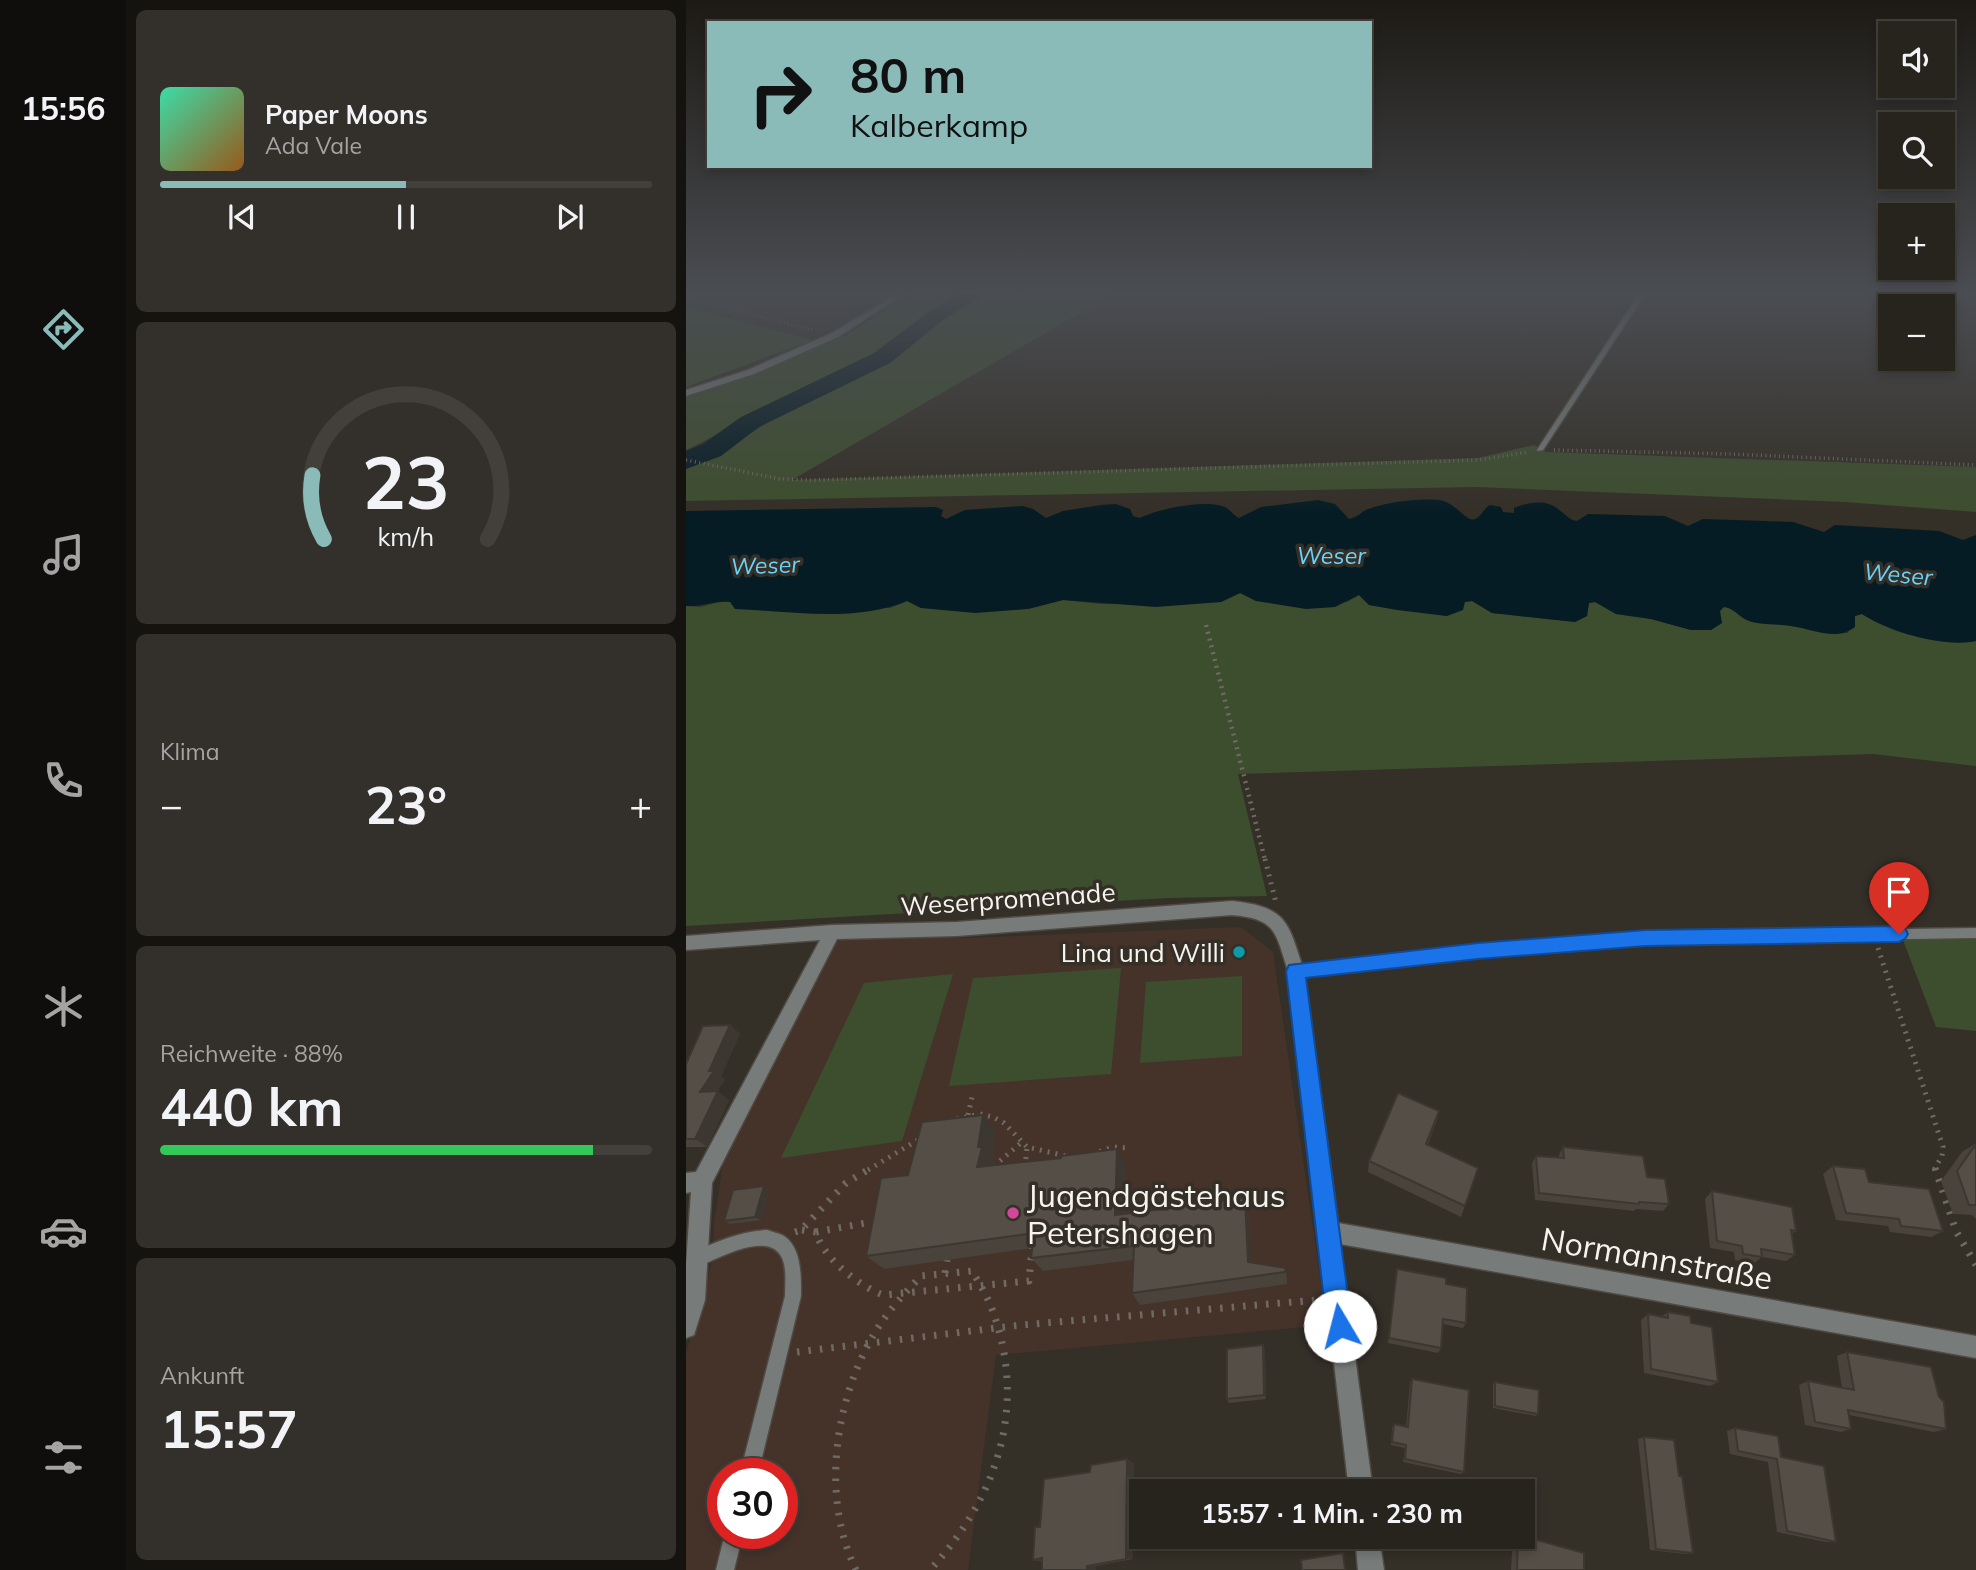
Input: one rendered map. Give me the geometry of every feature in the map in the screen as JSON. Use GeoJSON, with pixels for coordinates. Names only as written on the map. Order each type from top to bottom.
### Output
{"type":"FeatureCollection","features":[{"type":"Feature","properties":{"kind":"street"},"geometry":{"type":"LineString","coordinates":[[686,393],[762,367]]}},
{"type":"Feature","properties":{"kind":"street","name":"Weserpromenade"},"geometry":{"type":"LineString","coordinates":[[686,943],[832,932],[957,929],[1232,908],[1258,910],[1274,918]]}},
{"type":"Feature","properties":{"kind":"street"},"geometry":{"type":"LineString","coordinates":[[1274,918],[1281,926],[1296,971],[1359,1479]]}},
{"type":"Feature","properties":{"kind":"street"},"geometry":{"type":"LineString","coordinates":[[686,1327],[694,1300],[697,1259],[694,1182],[832,932]]}},
{"type":"Feature","properties":{"kind":"street","name":"Normannstraße"},"geometry":{"type":"LineString","coordinates":[[1327,1231],[1976,1347]]}},
{"type":"Feature","properties":{"kind":"street"},"geometry":{"type":"LineString","coordinates":[[1369,1549],[1371,1570]]}},
{"type":"Feature","properties":{"kind":"lane"},"geometry":{"type":"LineString","coordinates":[[1540,450],[1594,367]]}},
{"type":"Feature","properties":{"kind":"lane"},"geometry":{"type":"LineString","coordinates":[[1296,971],[1478,951],[1646,938],[1976,933]]}},
{"type":"Feature","properties":{"kind":"lane"},"geometry":{"type":"LineString","coordinates":[[697,1259],[755,1237],[778,1240],[790,1251],[795,1272],[793,1296],[753,1458]]}},
{"type":"Feature","properties":{"kind":"lane"},"geometry":{"type":"LineString","coordinates":[[724,1570],[730,1549]]}},
{"type":"Feature","properties":{"kind":"path"},"geometry":{"type":"LineString","coordinates":[[686,460],[729,467],[780,480],[1479,460],[1540,450],[1731,454],[1976,465]]}},
{"type":"Feature","properties":{"kind":"path"},"geometry":{"type":"LineString","coordinates":[[1206,625],[1277,906],[1274,918]]}},
{"type":"Feature","properties":{"kind":"path"},"geometry":{"type":"LineString","coordinates":[[1873,934],[1943,1146],[1942,1156],[1934,1169],[1948,1215],[1967,1254],[1976,1265]]}},
{"type":"Feature","properties":{"kind":"path"},"geometry":{"type":"LineString","coordinates":[[968,1115],[972,1097]]}},
{"type":"Feature","properties":{"kind":"path"},"geometry":{"type":"LineString","coordinates":[[943,1124],[968,1115],[992,1117],[1004,1123],[1025,1144],[1037,1151],[1080,1157],[1107,1149],[1128,1149]]}},
{"type":"Feature","properties":{"kind":"path"},"geometry":{"type":"LineString","coordinates":[[778,1240],[802,1230],[846,1182],[929,1132]]}},
{"type":"Feature","properties":{"kind":"path"},"geometry":{"type":"LineString","coordinates":[[994,1166],[1025,1144]]}},
{"type":"Feature","properties":{"kind":"path"},"geometry":{"type":"LineString","coordinates":[[1024,1181],[1025,1144]]}},
{"type":"Feature","properties":{"kind":"path"},"geometry":{"type":"LineString","coordinates":[[802,1230],[816,1232],[880,1221]]}},
{"type":"Feature","properties":{"kind":"path"},"geometry":{"type":"LineString","coordinates":[[816,1232],[818,1245],[830,1261],[858,1279],[867,1289],[883,1296],[1029,1281],[1032,1248]]}},
{"type":"Feature","properties":{"kind":"path"},"geometry":{"type":"LineString","coordinates":[[945,1273],[947,1260]]}},
{"type":"Feature","properties":{"kind":"path"},"geometry":{"type":"LineString","coordinates":[[856,1570],[840,1532],[835,1497],[841,1430],[849,1398],[869,1343],[883,1320],[921,1276],[972,1271],[982,1286],[1000,1327],[1008,1369],[1000,1453],[984,1496],[960,1536],[930,1570]]}},
{"type":"Feature","properties":{"kind":"path"},"geometry":{"type":"LineString","coordinates":[[779,1354],[1000,1327],[1336,1298]]}},
{"type":"Feature","properties":{"kind":"shaded area"},"geometry":{"type":"Polygon","coordinates":[[[1241,927],[1273,952],[1327,1325],[996,1355],[968,1570],[686,1570],[686,1354],[712,1262],[714,1224],[723,1162],[834,938],[965,938],[1241,927]]]}},
{"type":"Feature","properties":{"kind":"green space"},"geometry":{"type":"Polygon","coordinates":[[[686,367],[739,367],[686,387],[686,367]]]}},
{"type":"Feature","properties":{"kind":"green space"},"geometry":{"type":"Polygon","coordinates":[[[770,367],[851,367],[686,450],[686,397],[770,367]]]}},
{"type":"Feature","properties":{"kind":"green space"},"geometry":{"type":"Polygon","coordinates":[[[879,367],[987,367],[792,480],[1478,458],[1534,445],[1546,452],[1976,467],[1976,512],[1845,502],[1476,487],[686,501],[686,467],[714,456],[773,419],[879,367]]]}},
{"type":"Feature","properties":{"kind":"green space"},"geometry":{"type":"Polygon","coordinates":[[[1240,593],[1256,601],[1347,602],[1359,595],[1369,605],[1447,616],[1465,602],[1472,601],[1492,613],[1575,622],[1587,616],[1589,603],[1595,602],[1616,614],[1651,619],[1691,630],[1711,630],[1721,623],[1720,611],[1724,606],[1753,622],[1832,633],[1848,633],[1855,616],[1862,614],[1887,627],[1933,640],[1976,641],[1976,766],[1873,754],[1238,774],[1267,896],[1169,898],[686,926],[686,606],[701,607],[722,601],[890,608],[907,601],[921,608],[1028,609],[1063,600],[1101,604],[1221,602],[1240,593]]]}},
{"type":"Feature","properties":{"kind":"green space"},"geometry":{"type":"Polygon","coordinates":[[[1976,939],[1976,1031],[1936,1027],[1903,940],[1976,939]]]}},
{"type":"Feature","properties":{"kind":"green space"},"geometry":{"type":"Polygon","coordinates":[[[1121,968],[1111,1074],[949,1086],[973,978],[1121,968]]]}},
{"type":"Feature","properties":{"kind":"green space"},"geometry":{"type":"Polygon","coordinates":[[[953,974],[902,1141],[781,1158],[864,983],[953,974]]]}},
{"type":"Feature","properties":{"kind":"green space"},"geometry":{"type":"Polygon","coordinates":[[[1242,976],[1242,1056],[1140,1063],[1146,982],[1242,976]]]}},
{"type":"Feature","properties":{"kind":"water","name":"Weser"},"geometry":{"type":"Polygon","coordinates":[[[1318,500],[1335,504],[1349,519],[1368,509],[1413,500],[1439,500],[1451,504],[1472,519],[1477,518],[1490,505],[1501,507],[1503,512],[1514,513],[1514,508],[1537,502],[1553,506],[1577,521],[1588,514],[1665,516],[1688,526],[1703,519],[1793,522],[1824,532],[1835,525],[1939,531],[1963,540],[1976,535],[1976,641],[1948,642],[1917,637],[1887,627],[1862,614],[1855,616],[1855,627],[1840,634],[1832,634],[1752,622],[1724,607],[1720,611],[1722,623],[1711,630],[1691,630],[1651,619],[1616,614],[1595,602],[1589,603],[1587,616],[1575,622],[1492,613],[1472,601],[1465,602],[1463,610],[1447,616],[1397,610],[1369,605],[1359,595],[1335,607],[1306,609],[1256,601],[1240,593],[1221,602],[1156,607],[1063,600],[1028,609],[975,613],[921,608],[907,601],[887,608],[844,614],[735,609],[730,602],[686,606],[686,511],[936,507],[943,510],[941,516],[946,519],[965,510],[1023,506],[1046,518],[1063,511],[1116,504],[1130,509],[1133,516],[1140,518],[1168,509],[1213,504],[1225,507],[1239,518],[1261,507],[1318,500]]]}},
{"type":"Feature","properties":{"kind":"building"},"geometry":{"type":"Polygon","coordinates":[[[730,1025],[709,1071],[714,1071],[700,1092],[718,1091],[695,1139],[686,1139],[686,1064],[703,1026],[730,1025]]]}},
{"type":"Feature","properties":{"kind":"building"},"geometry":{"type":"Polygon","coordinates":[[[1398,1093],[1439,1111],[1426,1144],[1478,1168],[1465,1206],[1369,1161],[1398,1093]]]}},
{"type":"Feature","properties":{"kind":"building"},"geometry":{"type":"Polygon","coordinates":[[[983,1115],[978,1147],[982,1147],[977,1167],[1117,1149],[1115,1215],[1245,1198],[1248,1262],[1286,1268],[1285,1272],[1132,1293],[1134,1246],[1031,1258],[1034,1233],[866,1256],[881,1178],[908,1175],[922,1122],[983,1115]]]}},
{"type":"Feature","properties":{"kind":"building"},"geometry":{"type":"Polygon","coordinates":[[[1976,1144],[1976,1205],[1969,1205],[1957,1171],[1976,1144]]]}},
{"type":"Feature","properties":{"kind":"building"},"geometry":{"type":"Polygon","coordinates":[[[1563,1147],[1643,1156],[1647,1177],[1665,1179],[1669,1204],[1639,1204],[1539,1193],[1536,1156],[1564,1158],[1563,1147]]]}},
{"type":"Feature","properties":{"kind":"building"},"geometry":{"type":"Polygon","coordinates":[[[1833,1166],[1865,1169],[1869,1182],[1929,1189],[1943,1231],[1901,1226],[1899,1219],[1846,1213],[1833,1166]]]}},
{"type":"Feature","properties":{"kind":"building"},"geometry":{"type":"Polygon","coordinates":[[[764,1186],[755,1217],[724,1221],[733,1190],[764,1186]]]}},
{"type":"Feature","properties":{"kind":"building"},"geometry":{"type":"Polygon","coordinates":[[[1712,1191],[1792,1207],[1796,1231],[1791,1230],[1795,1255],[1761,1249],[1762,1257],[1743,1254],[1742,1246],[1717,1241],[1712,1191]]]}},
{"type":"Feature","properties":{"kind":"building"},"geometry":{"type":"Polygon","coordinates":[[[1397,1269],[1446,1278],[1446,1284],[1467,1288],[1466,1323],[1443,1319],[1441,1348],[1389,1338],[1397,1269]]]}},
{"type":"Feature","properties":{"kind":"building"},"geometry":{"type":"Polygon","coordinates":[[[1668,1312],[1690,1316],[1691,1323],[1712,1327],[1718,1382],[1651,1369],[1648,1314],[1668,1318],[1668,1312]]]}},
{"type":"Feature","properties":{"kind":"building"},"geometry":{"type":"Polygon","coordinates":[[[1263,1345],[1264,1395],[1227,1399],[1227,1349],[1263,1345]]]}},
{"type":"Feature","properties":{"kind":"building"},"geometry":{"type":"Polygon","coordinates":[[[1847,1352],[1931,1367],[1939,1397],[1944,1402],[1946,1429],[1848,1410],[1851,1429],[1815,1422],[1808,1381],[1854,1390],[1847,1352]]]}},
{"type":"Feature","properties":{"kind":"building"},"geometry":{"type":"Polygon","coordinates":[[[1412,1379],[1469,1390],[1464,1472],[1405,1459],[1406,1445],[1392,1442],[1394,1424],[1408,1427],[1412,1379]]]}},
{"type":"Feature","properties":{"kind":"building"},"geometry":{"type":"Polygon","coordinates":[[[1495,1382],[1539,1390],[1538,1414],[1495,1406],[1495,1382]]]}},
{"type":"Feature","properties":{"kind":"building"},"geometry":{"type":"Polygon","coordinates":[[[1735,1428],[1778,1436],[1781,1457],[1824,1466],[1836,1542],[1787,1531],[1777,1459],[1738,1451],[1735,1428]]]}},
{"type":"Feature","properties":{"kind":"building"},"geometry":{"type":"Polygon","coordinates":[[[1644,1437],[1674,1440],[1693,1553],[1656,1549],[1644,1437]]]}},
{"type":"Feature","properties":{"kind":"building"},"geometry":{"type":"Polygon","coordinates":[[[1127,1459],[1126,1559],[1087,1566],[1087,1570],[1042,1570],[1042,1558],[1033,1560],[1035,1527],[1040,1527],[1044,1479],[1090,1472],[1091,1465],[1127,1459]]]}},
{"type":"Feature","properties":{"kind":"building"},"geometry":{"type":"Polygon","coordinates":[[[1535,1540],[1584,1553],[1584,1570],[1517,1570],[1518,1549],[1535,1549],[1535,1540]]]}},
{"type":"Feature","properties":{"kind":"building"},"geometry":{"type":"Polygon","coordinates":[[[1343,1553],[1345,1570],[1302,1570],[1301,1560],[1343,1553]]]}},
{"type":"Feature","properties":{"kind":"waterway"},"geometry":{"type":"LineString","coordinates":[[686,461],[712,450],[750,422],[863,367]]}},
{"type":"Feature","properties":{"kind":"place","name":"Lina und Willi"},"geometry":{"type":"Point","coordinates":[1239,952]}},
{"type":"Feature","properties":{"kind":"place","name":"Jugendgästehaus Petershagen"},"geometry":{"type":"Point","coordinates":[1013,1213]}},
{"type":"Feature","properties":{"kind":"route"},"geometry":{"type":"LineString","coordinates":[[1340,1326],[1296,971],[1478,951],[1646,938],[1899,934]]}}]}
